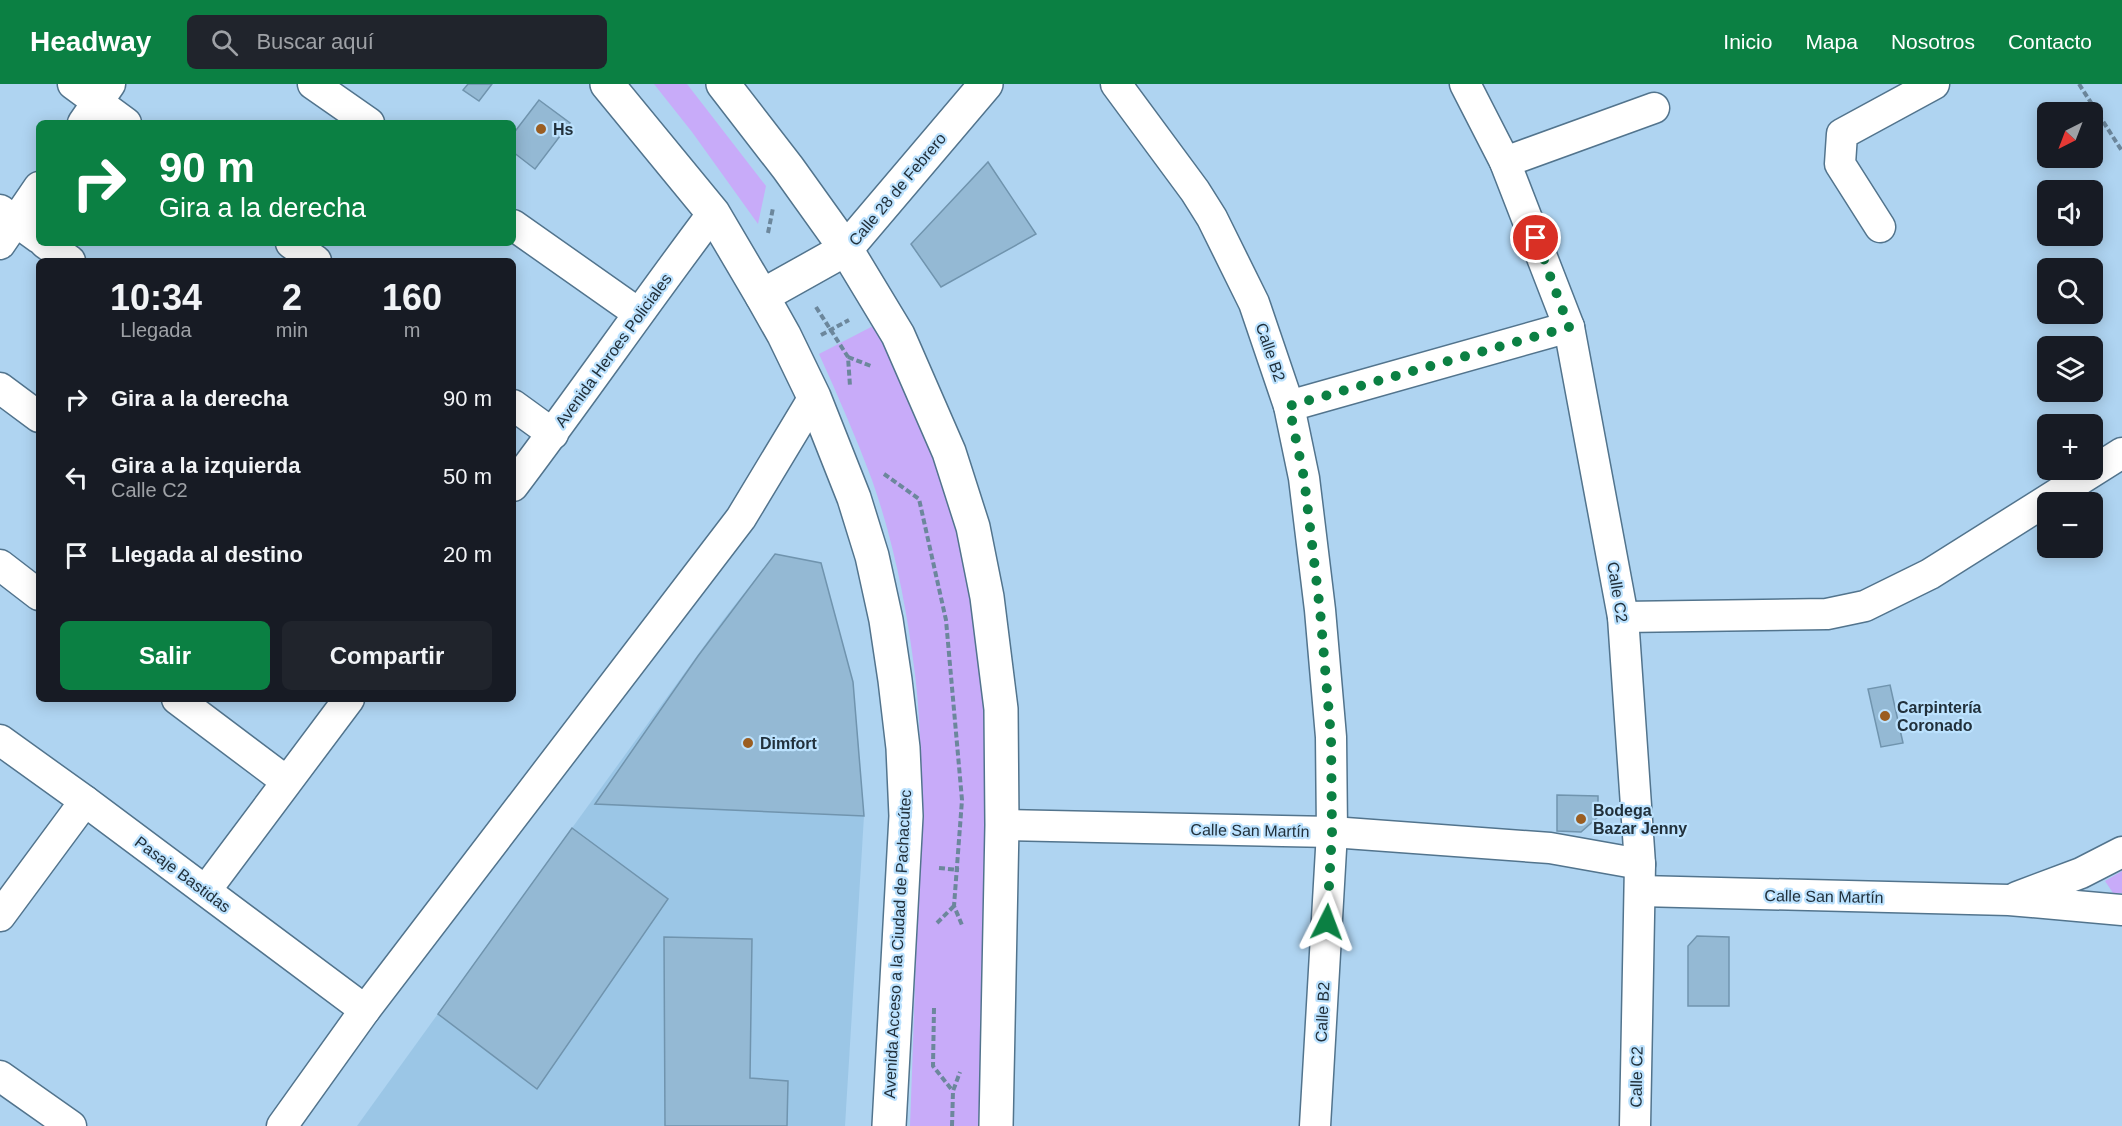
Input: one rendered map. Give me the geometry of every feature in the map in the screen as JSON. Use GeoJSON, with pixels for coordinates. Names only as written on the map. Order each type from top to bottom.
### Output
{"type":"FeatureCollection","features":[{"type":"Feature","properties":{"kind":"main road","name":"Avenida Acceso a la Ciudad de Pachacútec"},"geometry":{"type":"LineString","coordinates":[[607,84],[713,213],[762,296],[814,397],[854,498],[872,556],[886,621],[903,748],[906,816],[889,1126]]}},
{"type":"Feature","properties":{"kind":"main road"},"geometry":{"type":"LineString","coordinates":[[723,84],[788,168],[846,249],[898,335],[949,452],[973,526],[987,597],[1001,709],[1002,872],[996,1126]]}},
{"type":"Feature","properties":{"kind":"main road","name":"Calle 28 de Febrero"},"geometry":{"type":"LineString","coordinates":[[762,296],[846,249],[986,84]]}},
{"type":"Feature","properties":{"kind":"street"},"geometry":{"type":"LineString","coordinates":[[73,84],[122,120]]}},
{"type":"Feature","properties":{"kind":"street"},"geometry":{"type":"LineString","coordinates":[[313,84],[365,120]]}},
{"type":"Feature","properties":{"kind":"street","name":"Calle B2"},"geometry":{"type":"LineString","coordinates":[[1116,84],[1195,191],[1212,218],[1254,303],[1289,406],[1304,478],[1320,610],[1331,737],[1332,832],[1315,1126]]}},
{"type":"Feature","properties":{"kind":"street","name":"Calle C2"},"geometry":{"type":"LineString","coordinates":[[1465,84],[1505,162],[1569,327],[1623,617],[1640,878],[1635,1126]]}},
{"type":"Feature","properties":{"kind":"street"},"geometry":{"type":"LineString","coordinates":[[1880,227],[1840,164],[1842,134],[1934,84]]}},
{"type":"Feature","properties":{"kind":"street"},"geometry":{"type":"LineString","coordinates":[[1505,162],[1654,108]]}},
{"type":"Feature","properties":{"kind":"street"},"geometry":{"type":"LineString","coordinates":[[36,189],[5,225],[36,237]]}},
{"type":"Feature","properties":{"kind":"street","name":"Avenida Heroes Policiales"},"geometry":{"type":"LineString","coordinates":[[516,482],[713,213]]}},
{"type":"Feature","properties":{"kind":"street"},"geometry":{"type":"LineString","coordinates":[[516,227],[638,313]]}},
{"type":"Feature","properties":{"kind":"street"},"geometry":{"type":"LineString","coordinates":[[49,246],[66,258]]}},
{"type":"Feature","properties":{"kind":"street"},"geometry":{"type":"LineString","coordinates":[[295,246],[312,258]]}},
{"type":"Feature","properties":{"kind":"street"},"geometry":{"type":"LineString","coordinates":[[1289,406],[1569,327]]}},
{"type":"Feature","properties":{"kind":"street"},"geometry":{"type":"LineString","coordinates":[[0,388],[36,415]]}},
{"type":"Feature","properties":{"kind":"street"},"geometry":{"type":"LineString","coordinates":[[282,1126],[365,1010],[741,518],[814,397]]}},
{"type":"Feature","properties":{"kind":"street"},"geometry":{"type":"LineString","coordinates":[[516,407],[553,434]]}},
{"type":"Feature","properties":{"kind":"street"},"geometry":{"type":"LineString","coordinates":[[1623,617],[1827,614],[1865,606],[1930,574],[2122,453]]}},
{"type":"Feature","properties":{"kind":"street"},"geometry":{"type":"LineString","coordinates":[[0,565],[36,593]]}},
{"type":"Feature","properties":{"kind":"street"},"geometry":{"type":"LineString","coordinates":[[181,702],[286,781]]}},
{"type":"Feature","properties":{"kind":"street"},"geometry":{"type":"LineString","coordinates":[[206,890],[347,702]]}},
{"type":"Feature","properties":{"kind":"street","name":"Pasaje Bastidas"},"geometry":{"type":"LineString","coordinates":[[0,740],[206,890],[365,1010]]}},
{"type":"Feature","properties":{"kind":"street"},"geometry":{"type":"LineString","coordinates":[[0,915],[85,801]]}},
{"type":"Feature","properties":{"kind":"street","name":"Calle San Martín"},"geometry":{"type":"LineString","coordinates":[[1002,825],[1332,832],[1550,848],[1640,878],[2009,900],[2122,910]]}},
{"type":"Feature","properties":{"kind":"street"},"geometry":{"type":"LineString","coordinates":[[2009,900],[2081,873],[2122,852]]}},
{"type":"Feature","properties":{"kind":"street"},"geometry":{"type":"LineString","coordinates":[[0,1076],[71,1126]]}},
{"type":"Feature","properties":{"kind":"path"},"geometry":{"type":"LineString","coordinates":[[2079,84],[2122,152]]}},
{"type":"Feature","properties":{"kind":"path"},"geometry":{"type":"LineString","coordinates":[[792,353],[879,303]]}},
{"type":"Feature","properties":{"kind":"path"},"geometry":{"type":"LineString","coordinates":[[903,866],[1002,872]]}},
{"type":"Feature","properties":{"kind":"path"},"geometry":{"type":"LineString","coordinates":[[935,926],[954,906]]}},
{"type":"Feature","properties":{"kind":"path"},"geometry":{"type":"LineString","coordinates":[[934,1007],[933,1066],[953,1091]]}},
{"type":"Feature","properties":{"kind":"shaded area"},"geometry":{"type":"Polygon","coordinates":[[[654,84],[687,84],[766,186],[758,224],[692,132],[654,84]]]}},
{"type":"Feature","properties":{"kind":"shaded area"},"geometry":{"type":"Polygon","coordinates":[[[873,326],[903,383],[928,442],[949,503],[966,565],[989,708],[981,1126],[910,1126],[921,815],[920,730],[915,674],[899,576],[880,503],[860,448],[819,354],[873,326]]]}},
{"type":"Feature","properties":{"kind":"shaded area"},"geometry":{"type":"Polygon","coordinates":[[[775,554],[821,563],[853,682],[864,816],[845,1126],[357,1126],[723,620],[775,554]]]}},
{"type":"Feature","properties":{"kind":"shaded area"},"geometry":{"type":"Polygon","coordinates":[[[2122,871],[2122,893],[2113,893],[2105,881],[2122,871]]]}},
{"type":"Feature","properties":{"kind":"building"},"geometry":{"type":"Polygon","coordinates":[[[468,84],[492,84],[479,101],[463,90],[468,84]]]}},
{"type":"Feature","properties":{"kind":"building","name":"Hs"},"geometry":{"type":"Polygon","coordinates":[[[539,100],[570,123],[535,169],[516,154],[516,130],[539,100]]]}},
{"type":"Feature","properties":{"kind":"building"},"geometry":{"type":"Polygon","coordinates":[[[988,162],[1036,234],[941,287],[911,244],[988,162]]]}},
{"type":"Feature","properties":{"kind":"building","name":"Dimfort"},"geometry":{"type":"Polygon","coordinates":[[[775,554],[821,563],[853,682],[864,816],[595,804],[698,656],[775,554]]]}},
{"type":"Feature","properties":{"kind":"building","name":"Carpintería Coronado"},"geometry":{"type":"Polygon","coordinates":[[[1890,685],[1903,743],[1881,747],[1868,689],[1890,685]]]}},
{"type":"Feature","properties":{"kind":"building"},"geometry":{"type":"Polygon","coordinates":[[[1557,795],[1598,796],[1598,817],[1581,832],[1557,831],[1557,795]]]}},
{"type":"Feature","properties":{"kind":"building"},"geometry":{"type":"Polygon","coordinates":[[[572,828],[668,899],[537,1089],[438,1014],[572,828]]]}},
{"type":"Feature","properties":{"kind":"building"},"geometry":{"type":"Polygon","coordinates":[[[1697,936],[1729,937],[1729,1006],[1688,1006],[1688,946],[1697,936]]]}},
{"type":"Feature","properties":{"kind":"building"},"geometry":{"type":"Polygon","coordinates":[[[664,937],[752,939],[750,1078],[788,1081],[787,1126],[665,1126],[664,937]]]}},
{"type":"Feature","properties":{"kind":"place","name":"Hs"},"geometry":{"type":"Point","coordinates":[541,129]}},
{"type":"Feature","properties":{"kind":"place","name":"Carpintería Coronado"},"geometry":{"type":"Point","coordinates":[1885,716]}},
{"type":"Feature","properties":{"kind":"place","name":"Dimfort"},"geometry":{"type":"Point","coordinates":[748,743]}},
{"type":"Feature","properties":{"kind":"place","name":"Bodega Bazar Jenny"},"geometry":{"type":"Point","coordinates":[1581,819]}},
{"type":"Feature","properties":{"kind":"route"},"geometry":{"type":"LineString","coordinates":[[1327,922],[1332,832],[1331,737],[1320,610],[1304,478],[1289,406],[1569,327],[1536,238]]}}]}
